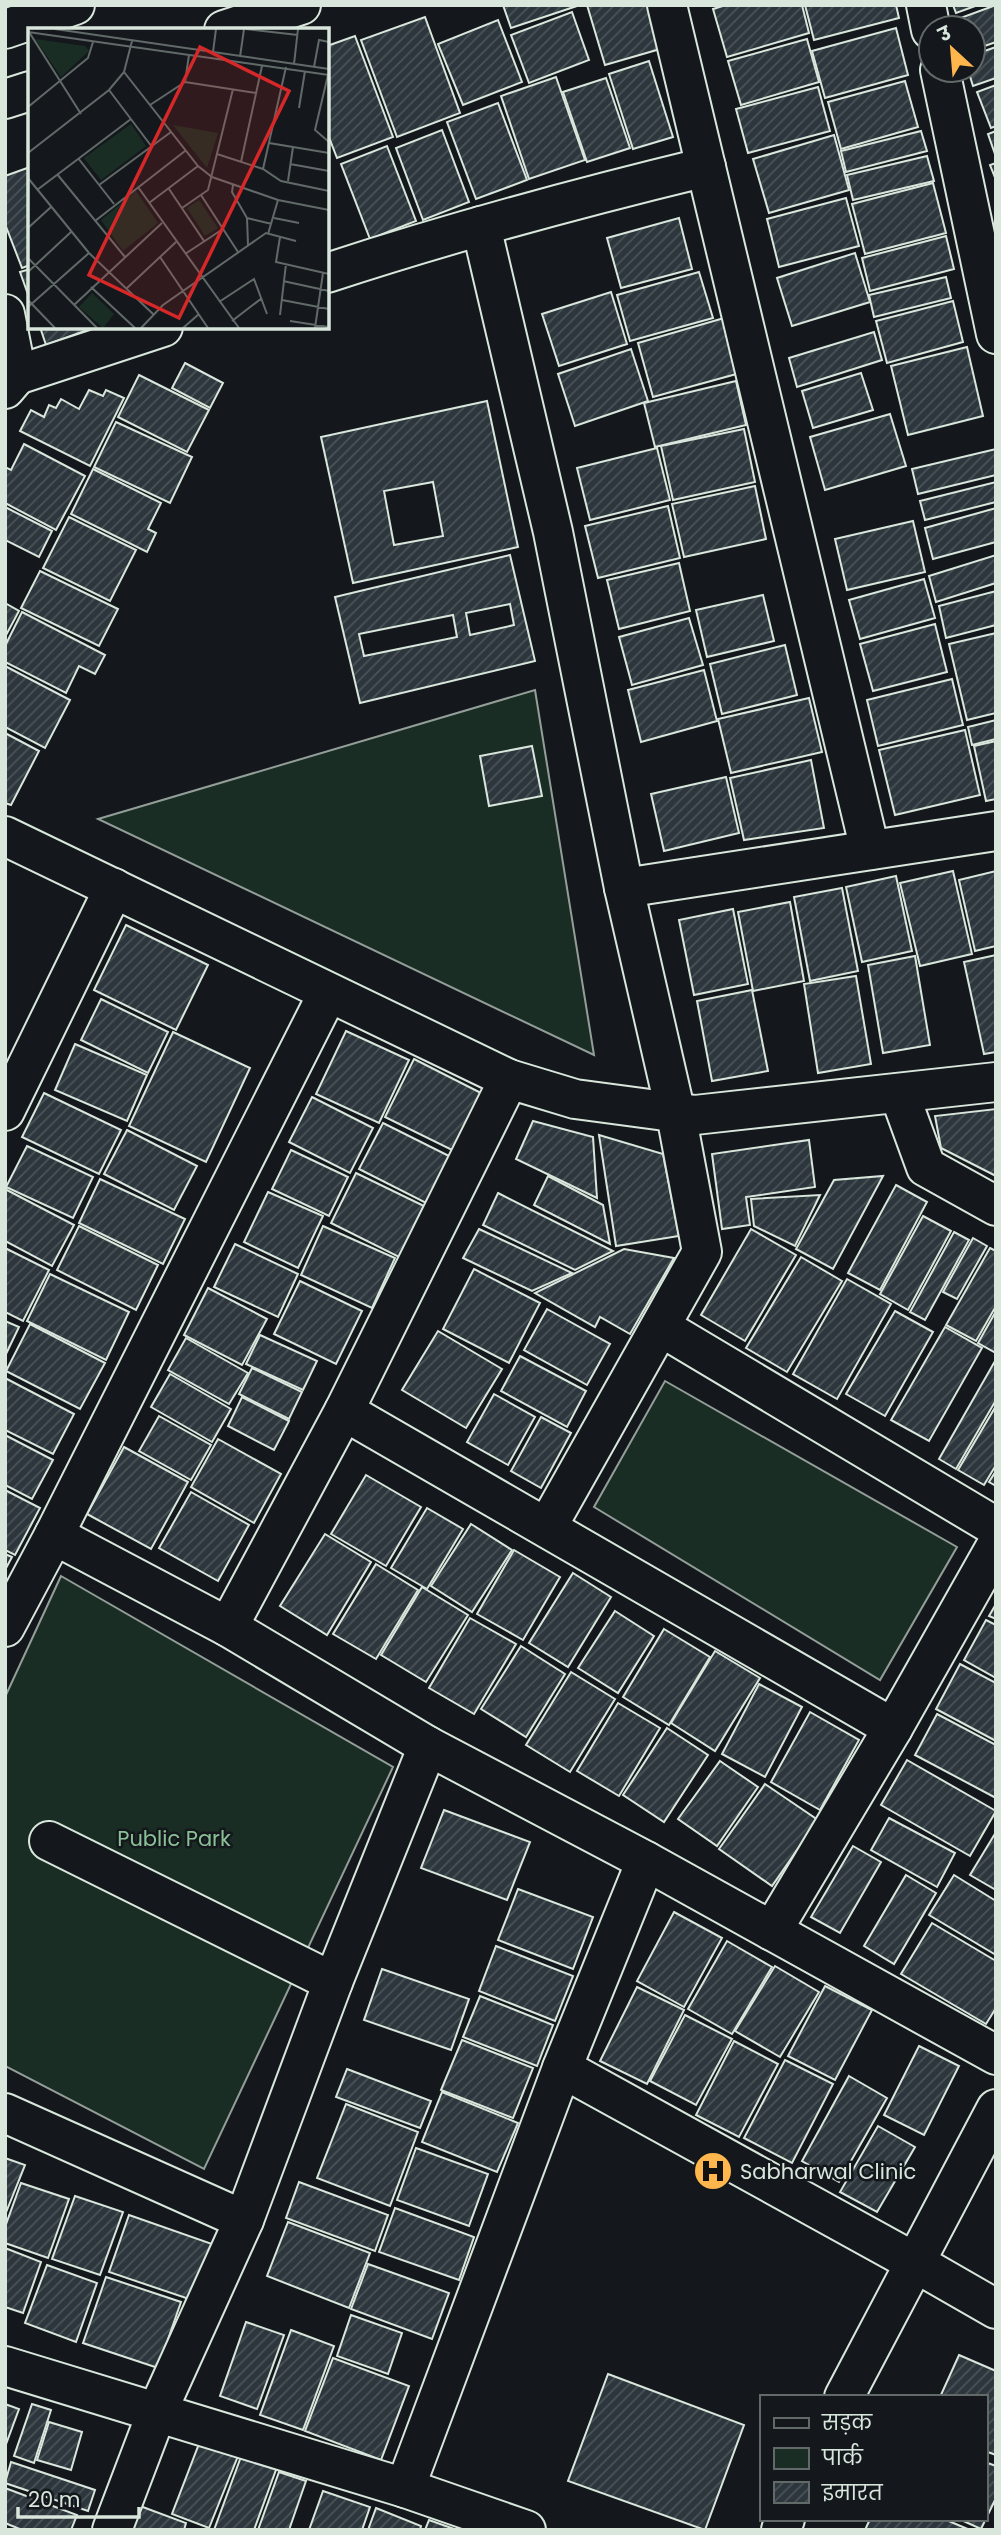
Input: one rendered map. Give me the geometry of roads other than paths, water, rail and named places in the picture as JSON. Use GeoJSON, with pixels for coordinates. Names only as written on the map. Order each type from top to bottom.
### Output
{"type":"FeatureCollection","features":[{"type":"Feature","properties":{"kind":"street"},"geometry":{"type":"LineString","coordinates":[[5,29],[75,5]]}},
{"type":"Feature","properties":{"kind":"street"},"geometry":{"type":"LineString","coordinates":[[230,28],[302,5]]}},
{"type":"Feature","properties":{"kind":"street"},"geometry":{"type":"LineString","coordinates":[[667,5],[870,850]]}},
{"type":"Feature","properties":{"kind":"street"},"geometry":{"type":"LineString","coordinates":[[943,84],[996,334]]}},
{"type":"Feature","properties":{"kind":"street"},"geometry":{"type":"LineString","coordinates":[[5,99],[28,92]]}},
{"type":"Feature","properties":{"kind":"street"},"geometry":{"type":"LineString","coordinates":[[329,272],[583,197],[706,167]]}},
{"type":"Feature","properties":{"kind":"street"},"geometry":{"type":"LineString","coordinates":[[481,226],[553,532],[624,888],[676,1114],[702,1252],[547,1527]]}},
{"type":"Feature","properties":{"kind":"street"},"geometry":{"type":"LineString","coordinates":[[5,314],[11,382],[157,329]]}},
{"type":"Feature","properties":{"kind":"street"},"geometry":{"type":"LineString","coordinates":[[624,888],[996,831]]}},
{"type":"Feature","properties":{"kind":"street"},"geometry":{"type":"LineString","coordinates":[[5,836],[509,1079],[575,1099],[695,1115],[996,1082]]}},
{"type":"Feature","properties":{"kind":"street"},"geometry":{"type":"LineString","coordinates":[[7,1105],[114,888]]}},
{"type":"Feature","properties":{"kind":"street"},"geometry":{"type":"LineString","coordinates":[[5,1627],[328,993]]}},
{"type":"Feature","properties":{"kind":"street"},"geometry":{"type":"LineString","coordinates":[[228,1627],[344,1411],[509,1079]]}},
{"type":"Feature","properties":{"kind":"street"},"geometry":{"type":"LineString","coordinates":[[899,1093],[926,1167],[996,1206]]}},
{"type":"Feature","properties":{"kind":"street"},"geometry":{"type":"LineString","coordinates":[[661,1327],[996,1527]]}},
{"type":"Feature","properties":{"kind":"street"},"geometry":{"type":"LineString","coordinates":[[344,1411],[893,1728]]}},
{"type":"Feature","properties":{"kind":"street"},"geometry":{"type":"LineString","coordinates":[[54,1535],[228,1627],[428,1746],[646,1861],[996,2055]]}},
{"type":"Feature","properties":{"kind":"street"},"geometry":{"type":"LineString","coordinates":[[772,1931],[893,1728],[996,1546]]}},
{"type":"Feature","properties":{"kind":"street"},"geometry":{"type":"LineString","coordinates":[[111,2530],[157,2412],[244,2220],[333,1982],[428,1746]]}},
{"type":"Feature","properties":{"kind":"street"},"geometry":{"type":"LineString","coordinates":[[49,1842],[333,1982]]}},
{"type":"Feature","properties":{"kind":"street"},"geometry":{"type":"LineString","coordinates":[[405,2488],[562,2068],[646,1861]]}},
{"type":"Feature","properties":{"kind":"street"},"geometry":{"type":"LineString","coordinates":[[562,2068],[996,2309]]}},
{"type":"Feature","properties":{"kind":"street"},"geometry":{"type":"LineString","coordinates":[[845,2395],[996,2109]]}},
{"type":"Feature","properties":{"kind":"street"},"geometry":{"type":"LineString","coordinates":[[5,2113],[244,2220]]}},
{"type":"Feature","properties":{"kind":"street"},"geometry":{"type":"LineString","coordinates":[[5,2366],[405,2488],[526,2530]]}},
{"type":"Feature","properties":{"kind":"place","name":"Sabharwal Clinic"},"geometry":{"type":"Point","coordinates":[713,2171]}},
{"type":"Feature","properties":{"kind":"park label","name":"Public Park"},"geometry":{"type":"Point","coordinates":[174,1838]}}]}
